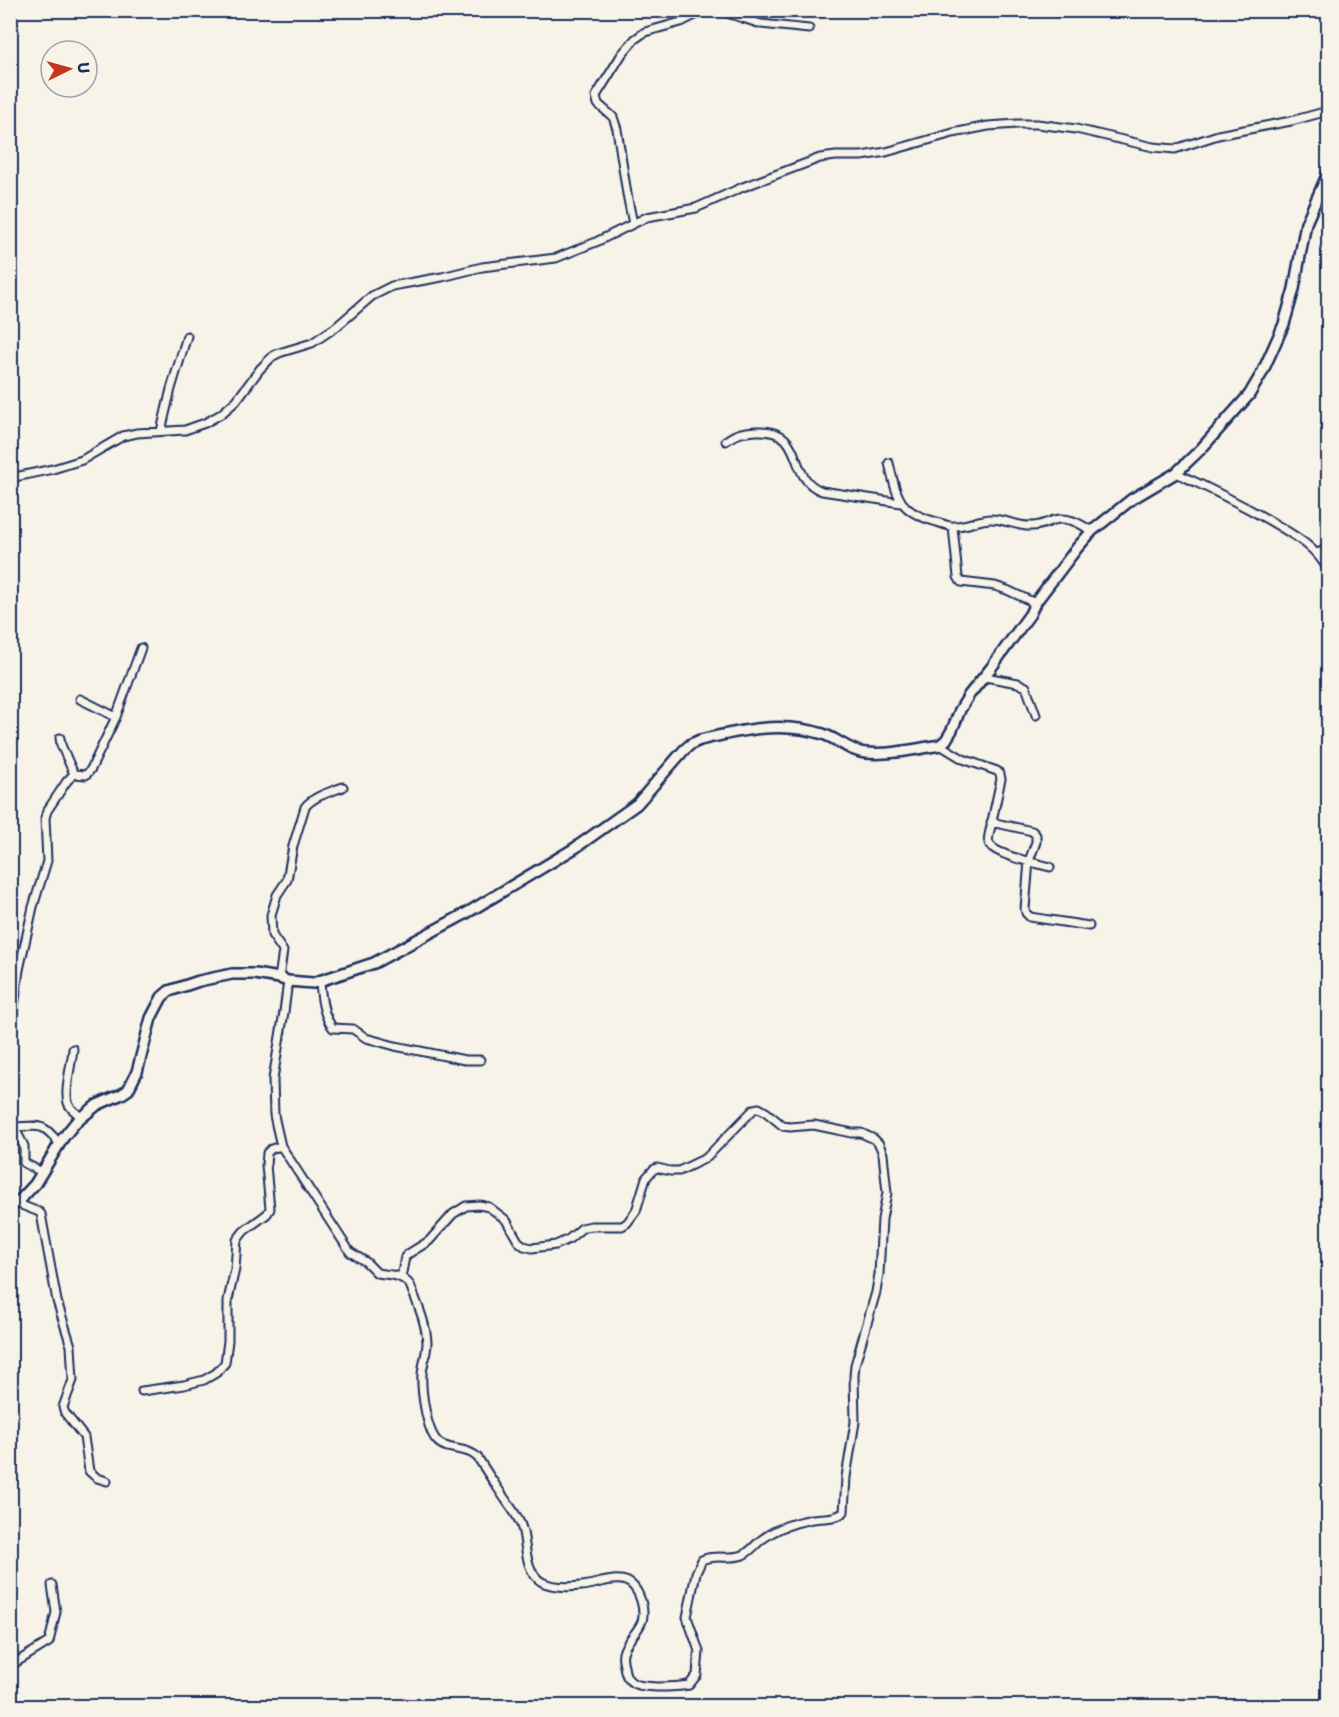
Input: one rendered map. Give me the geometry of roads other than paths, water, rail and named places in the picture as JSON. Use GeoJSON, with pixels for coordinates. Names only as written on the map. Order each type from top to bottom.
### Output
{"type":"FeatureCollection","features":[{"type":"Feature","properties":{"kind":"street"},"geometry":{"type":"LineString","coordinates":[[633,224],[617,129],[612,115],[597,102],[596,95],[622,54],[635,39],[645,32],[671,25],[705,10]]}},
{"type":"Feature","properties":{"kind":"street"},"geometry":{"type":"LineString","coordinates":[[718,10],[761,24],[809,29]]}},
{"type":"Feature","properties":{"kind":"street"},"geometry":{"type":"LineString","coordinates":[[10,478],[82,460],[123,436],[196,427],[221,414],[236,402],[260,369],[273,356],[312,344],[372,296],[392,286],[482,267],[556,258],[596,242],[647,217],[696,208],[743,187],[820,158],[862,156],[886,152],[930,138],[975,128],[1017,124],[1052,126],[1153,147],[1175,149],[1218,135],[1291,122],[1329,111]]}},
{"type":"Feature","properties":{"kind":"street"},"geometry":{"type":"LineString","coordinates":[[940,746],[952,730],[964,702],[985,677],[1030,614],[1035,603],[1092,531],[1132,499],[1176,473],[1250,395],[1284,324],[1291,303],[1306,223],[1329,173]]}},
{"type":"Feature","properties":{"kind":"street"},"geometry":{"type":"LineString","coordinates":[[161,431],[187,336]]}},
{"type":"Feature","properties":{"kind":"street"},"geometry":{"type":"LineString","coordinates":[[726,441],[734,434],[747,431],[775,432],[787,439],[794,450],[805,479],[812,488],[901,503]]}},
{"type":"Feature","properties":{"kind":"street"},"geometry":{"type":"LineString","coordinates":[[889,463],[901,503],[924,519],[953,527],[990,519],[1028,527],[1065,519],[1072,520],[1092,531]]}},
{"type":"Feature","properties":{"kind":"street"},"geometry":{"type":"LineString","coordinates":[[1176,473],[1245,506],[1299,538],[1317,553],[1329,570]]}},
{"type":"Feature","properties":{"kind":"street"},"geometry":{"type":"LineString","coordinates":[[953,527],[958,577],[961,582],[995,586],[1035,603]]}},
{"type":"Feature","properties":{"kind":"street"},"geometry":{"type":"LineString","coordinates":[[1317,553],[1329,549]]}},
{"type":"Feature","properties":{"kind":"street"},"geometry":{"type":"LineString","coordinates":[[74,774],[83,776],[88,773],[116,717],[141,648]]}},
{"type":"Feature","properties":{"kind":"street"},"geometry":{"type":"LineString","coordinates":[[985,677],[1018,683],[1026,687],[1036,715]]}},
{"type":"Feature","properties":{"kind":"street"},"geometry":{"type":"LineString","coordinates":[[80,699],[116,717]]}},
{"type":"Feature","properties":{"kind":"street"},"geometry":{"type":"LineString","coordinates":[[13,1205],[27,1192],[69,1129],[81,1117],[97,1105],[128,1090],[136,1072],[151,1018],[162,997],[169,991],[232,974],[255,974],[304,983],[320,981],[360,968],[397,951],[560,858],[637,804],[679,754],[695,742],[760,728],[784,727],[823,734],[864,753],[940,746],[963,759],[1000,774],[988,841],[991,846],[1005,854],[1050,867]]}},
{"type":"Feature","properties":{"kind":"street"},"geometry":{"type":"LineString","coordinates":[[60,738],[74,774]]}},
{"type":"Feature","properties":{"kind":"street"},"geometry":{"type":"LineString","coordinates":[[10,1037],[19,970],[33,907],[47,861],[45,818],[47,811],[74,774]]}},
{"type":"Feature","properties":{"kind":"street"},"geometry":{"type":"LineString","coordinates":[[343,787],[317,798],[304,807],[293,846],[287,880],[277,895],[271,915],[272,935],[283,951],[284,1012],[273,1079],[274,1115],[281,1146],[350,1252],[366,1262],[377,1273],[401,1278],[411,1284],[425,1328],[427,1350],[422,1379],[426,1411],[433,1435],[442,1445],[468,1451],[478,1458],[518,1518],[532,1569],[541,1581],[551,1585],[582,1586],[614,1580],[625,1581],[633,1585],[639,1595],[643,1614],[641,1623],[627,1643],[623,1654],[624,1669],[627,1679],[632,1684],[682,1686],[689,1685],[697,1675],[699,1651],[687,1617],[696,1573],[702,1560],[744,1554],[779,1528],[806,1520],[838,1516],[844,1512],[846,1477],[855,1422],[855,1365],[876,1292],[882,1219],[887,1193],[883,1154],[879,1144],[868,1135],[814,1125],[783,1126],[766,1112],[754,1108],[705,1158],[679,1171],[653,1170],[646,1178],[636,1210],[622,1226],[582,1228],[569,1239],[556,1245],[532,1248],[518,1241],[506,1220],[489,1207],[466,1206],[453,1214],[429,1241],[405,1257],[401,1278]]}},
{"type":"Feature","properties":{"kind":"street"},"geometry":{"type":"LineString","coordinates":[[991,822],[1032,831],[1037,838],[1029,861],[1025,909],[1027,915],[1089,926]]}},
{"type":"Feature","properties":{"kind":"street"},"geometry":{"type":"LineString","coordinates":[[320,981],[322,1001],[333,1028],[353,1029],[369,1039],[395,1046],[465,1060],[480,1060]]}},
{"type":"Feature","properties":{"kind":"street"},"geometry":{"type":"LineString","coordinates":[[73,1049],[68,1102],[81,1117]]}},
{"type":"Feature","properties":{"kind":"street"},"geometry":{"type":"LineString","coordinates":[[10,1105],[14,1127],[24,1146],[24,1163],[42,1172]]}},
{"type":"Feature","properties":{"kind":"street"},"geometry":{"type":"LineString","coordinates":[[14,1127],[39,1126],[45,1128],[59,1143]]}},
{"type":"Feature","properties":{"kind":"street"},"geometry":{"type":"LineString","coordinates":[[142,1391],[204,1380],[216,1373],[225,1363],[228,1341],[228,1300],[235,1269],[237,1240],[244,1231],[268,1212],[270,1204],[267,1153],[281,1146]]}},
{"type":"Feature","properties":{"kind":"street"},"geometry":{"type":"LineString","coordinates":[[13,1205],[41,1214],[57,1301],[71,1346],[72,1384],[63,1407],[65,1413],[84,1437],[88,1468],[91,1474],[107,1481]]}},
{"type":"Feature","properties":{"kind":"street"},"geometry":{"type":"LineString","coordinates":[[10,1666],[49,1642],[56,1612],[52,1585]]}}]}
